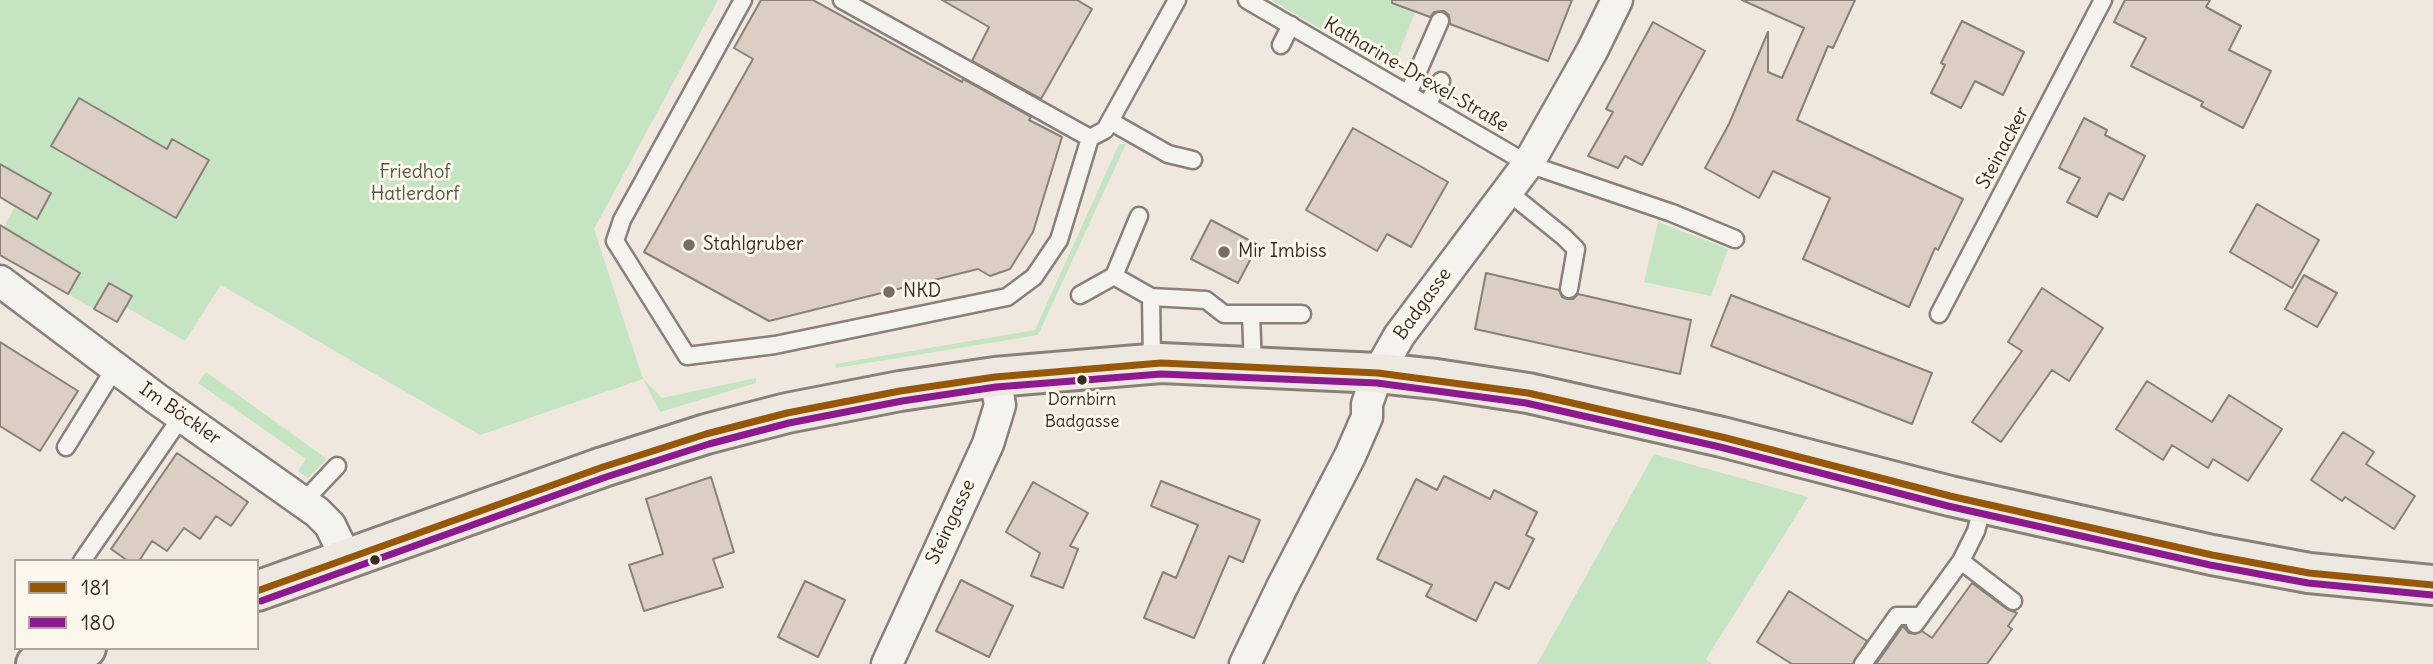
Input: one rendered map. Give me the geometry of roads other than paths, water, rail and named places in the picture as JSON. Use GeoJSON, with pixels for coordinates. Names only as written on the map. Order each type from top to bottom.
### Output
{"type":"FeatureCollection","features":[{"type":"Feature","properties":{"kind":"main road"},"geometry":{"type":"LineString","coordinates":[[259,590],[603,467],[706,434],[787,413],[995,377],[1152,363],[1378,373],[1528,393],[1722,437],[1983,503],[2279,568],[2433,585]]}},
{"type":"Feature","properties":{"kind":"main road"},"geometry":{"type":"LineString","coordinates":[[36,664],[80,650]]}},
{"type":"Feature","properties":{"kind":"street","name":"Badgasse"},"geometry":{"type":"LineString","coordinates":[[1245,664],[1350,456],[1367,417],[1367,404],[1378,373],[1399,336],[1528,164],[1617,0]]}},
{"type":"Feature","properties":{"kind":"street","name":"Im Böckler"},"geometry":{"type":"LineString","coordinates":[[0,281],[115,368],[304,501],[330,525],[346,558]]}},
{"type":"Feature","properties":{"kind":"street","name":"Steingasse"},"geometry":{"type":"LineString","coordinates":[[887,664],[988,444],[1000,405],[995,377]]}},
{"type":"Feature","properties":{"kind":"lane"},"geometry":{"type":"LineString","coordinates":[[743,0],[622,219],[615,241],[687,356],[775,345],[1007,297],[1034,277],[1059,240],[1090,138],[1105,130],[1177,0]]}},
{"type":"Feature","properties":{"kind":"lane"},"geometry":{"type":"LineString","coordinates":[[842,0],[1090,138]]}},
{"type":"Feature","properties":{"kind":"lane","name":"Katharine-Drexel-Straße"},"geometry":{"type":"LineString","coordinates":[[1247,0],[1528,164],[1672,213],[1735,239]]}},
{"type":"Feature","properties":{"kind":"lane","name":"Steinacker"},"geometry":{"type":"LineString","coordinates":[[1939,314],[2103,0]]}},
{"type":"Feature","properties":{"kind":"lane"},"geometry":{"type":"LineString","coordinates":[[1408,94],[1440,21]]}},
{"type":"Feature","properties":{"kind":"lane"},"geometry":{"type":"LineString","coordinates":[[1281,45],[1291,25]]}},
{"type":"Feature","properties":{"kind":"lane"},"geometry":{"type":"LineString","coordinates":[[1427,104],[1441,81]]}},
{"type":"Feature","properties":{"kind":"lane"},"geometry":{"type":"LineString","coordinates":[[1110,121],[1168,154],[1193,160]]}},
{"type":"Feature","properties":{"kind":"lane"},"geometry":{"type":"LineString","coordinates":[[1507,191],[1576,249],[1569,289]]}},
{"type":"Feature","properties":{"kind":"lane"},"geometry":{"type":"LineString","coordinates":[[1080,295],[1114,276],[1139,216]]}},
{"type":"Feature","properties":{"kind":"lane"},"geometry":{"type":"LineString","coordinates":[[1114,276],[1151,297],[1206,300],[1224,314],[1303,314]]}},
{"type":"Feature","properties":{"kind":"lane"},"geometry":{"type":"LineString","coordinates":[[1151,297],[1152,363]]}},
{"type":"Feature","properties":{"kind":"lane"},"geometry":{"type":"LineString","coordinates":[[1251,314],[1253,367]]}},
{"type":"Feature","properties":{"kind":"lane"},"geometry":{"type":"LineString","coordinates":[[66,447],[115,368]]}},
{"type":"Feature","properties":{"kind":"lane"},"geometry":{"type":"LineString","coordinates":[[83,559],[182,416]]}},
{"type":"Feature","properties":{"kind":"lane"},"geometry":{"type":"LineString","coordinates":[[304,501],[337,466]]}},
{"type":"Feature","properties":{"kind":"lane"},"geometry":{"type":"LineString","coordinates":[[1863,664],[1897,616],[1918,621],[1961,561],[1976,531],[1983,503]]}},
{"type":"Feature","properties":{"kind":"lane"},"geometry":{"type":"LineString","coordinates":[[1961,561],[2013,601]]}},
{"type":"Feature","properties":{"kind":"place","name":"Stahlgruber"},"geometry":{"type":"Point","coordinates":[689,245]}},
{"type":"Feature","properties":{"kind":"place","name":"Mir Imbiss"},"geometry":{"type":"Point","coordinates":[1224,252]}},
{"type":"Feature","properties":{"kind":"place","name":"NKD"},"geometry":{"type":"Point","coordinates":[889,292]}},
{"type":"Feature","properties":{"kind":"place","name":"Dornbirn Badgasse"},"geometry":{"type":"Point","coordinates":[1082,380]}},
{"type":"Feature","properties":{"kind":"park label","name":"Friedhof Hatlerdorf"},"geometry":{"type":"Point","coordinates":[415,184]}}]}
